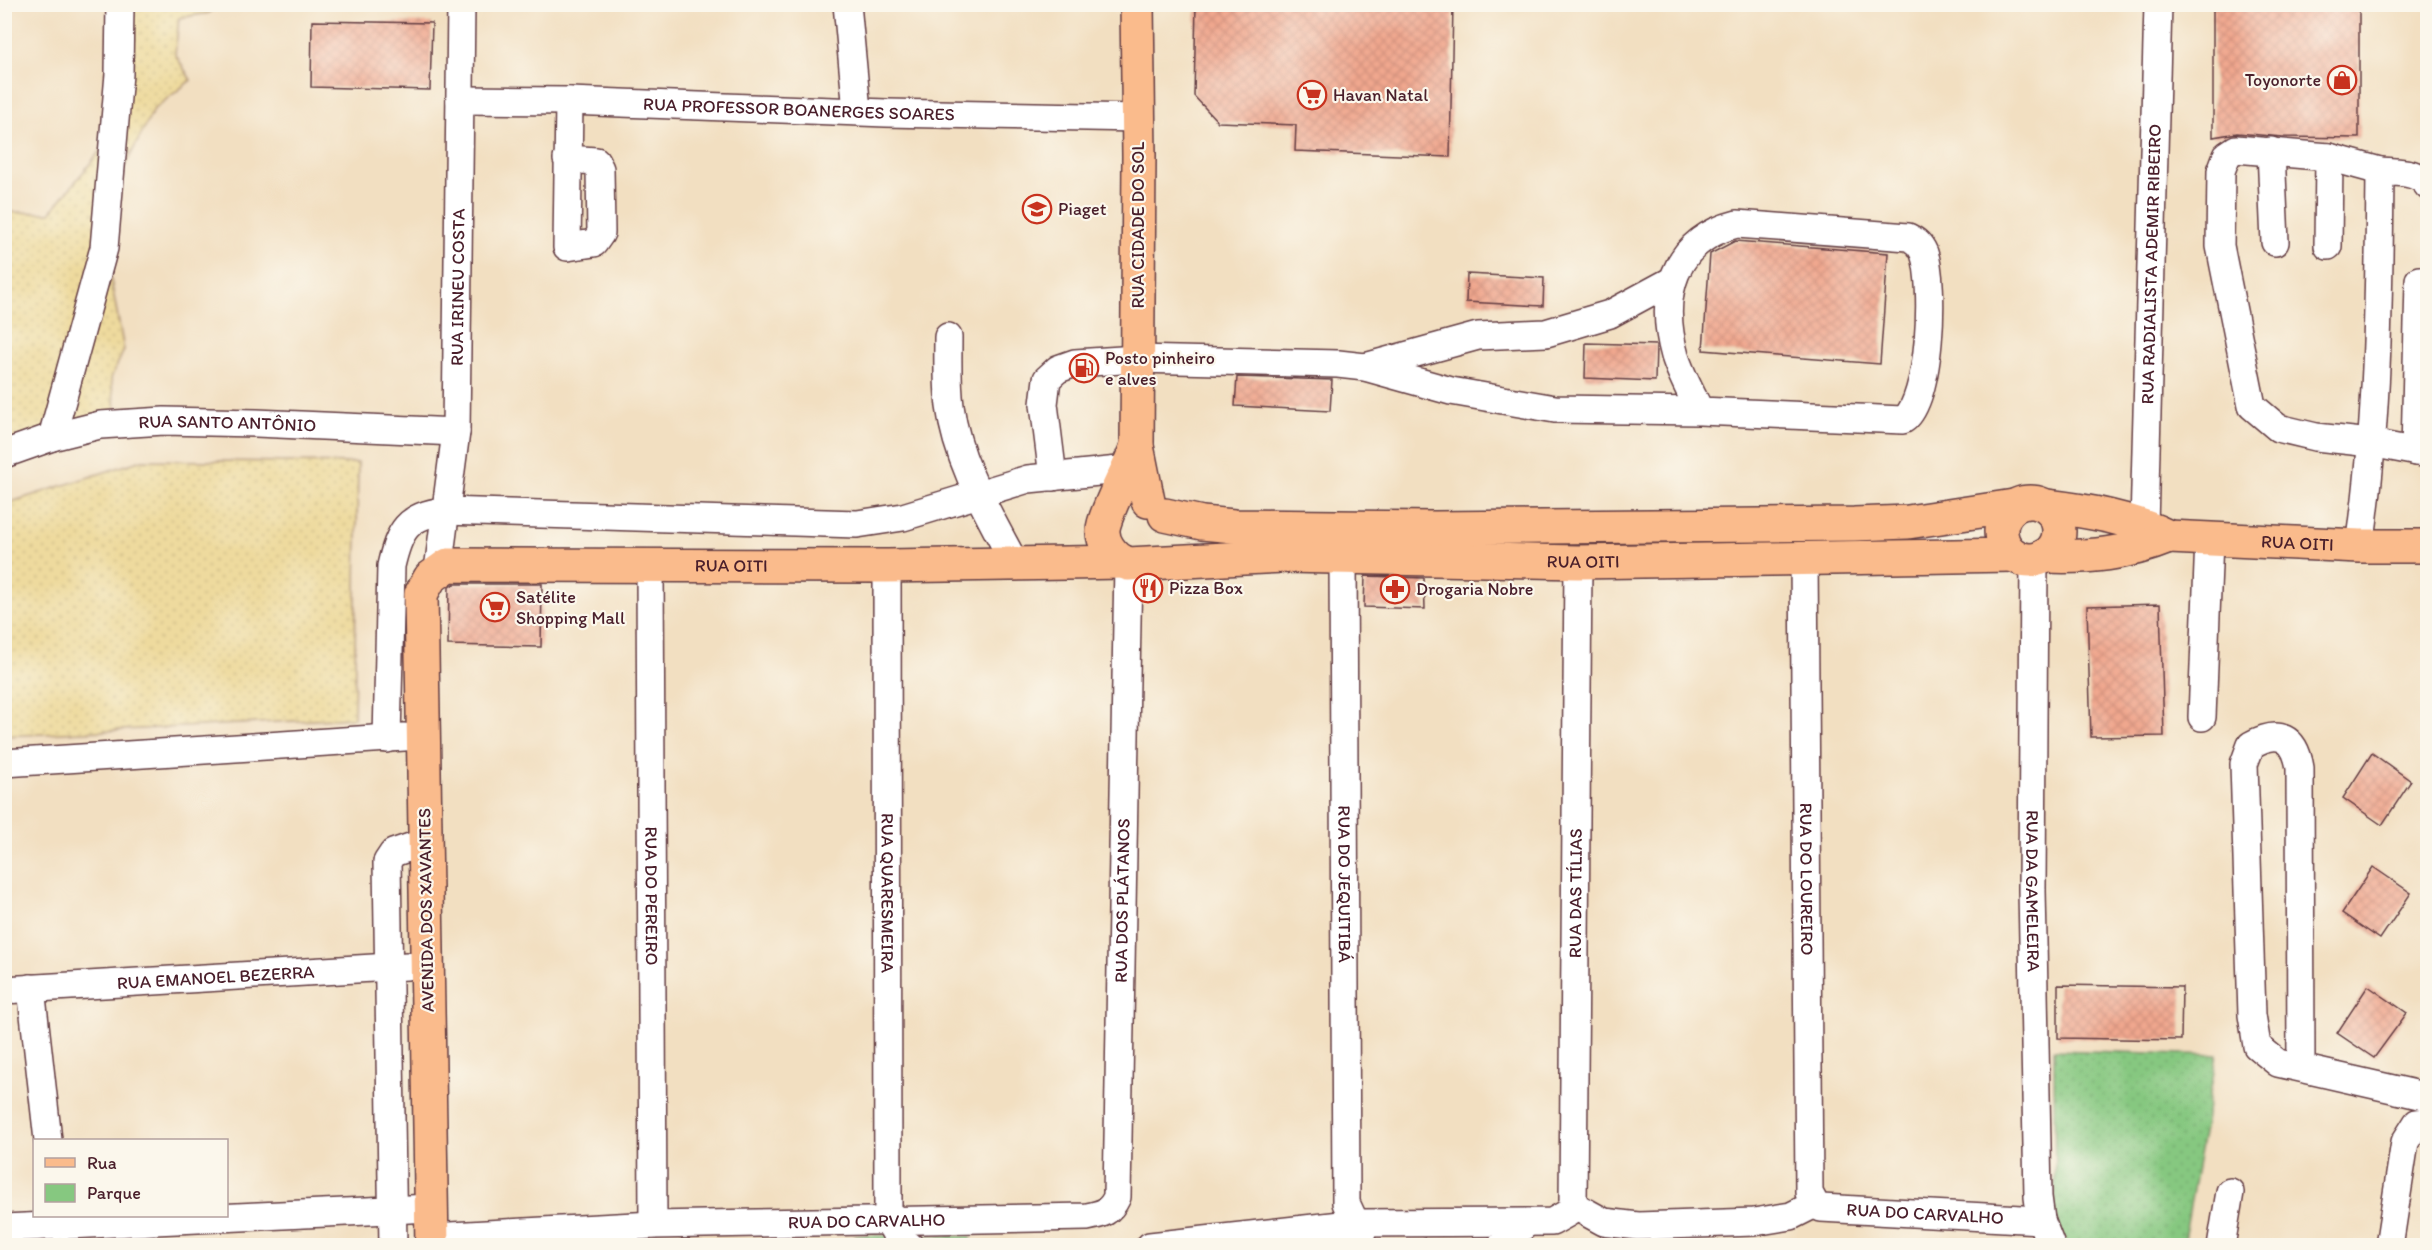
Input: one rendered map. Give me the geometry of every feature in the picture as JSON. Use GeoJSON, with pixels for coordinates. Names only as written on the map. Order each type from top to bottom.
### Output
{"type":"FeatureCollection","features":[{"type":"Feature","properties":{"kind":"main road","name":"RUA CIDADE DO SOL"},"geometry":{"type":"LineString","coordinates":[[1106,519],[1133,457],[1137,359],[1139,118],[1137,4]]}},
{"type":"Feature","properties":{"kind":"main road","name":"RUA CIDADE DO SOL"},"geometry":{"type":"LineString","coordinates":[[1133,457],[1157,508]]}},
{"type":"Feature","properties":{"kind":"main road"},"geometry":{"type":"LineString","coordinates":[[1134,499],[1157,508],[1169,532],[1165,549],[1135,562],[1109,549],[1106,519],[1120,503],[1134,499]]}},
{"type":"Feature","properties":{"kind":"main road","name":"RUA OITI"},"geometry":{"type":"LineString","coordinates":[[1157,508],[1202,523],[1234,526],[1562,527],[1908,522],[2030,506],[2076,510],[2156,531],[2209,539],[2360,546],[2427,546]]}},
{"type":"Feature","properties":{"kind":"main road"},"geometry":{"type":"LineString","coordinates":[[2030,506],[2054,515],[2059,531],[2054,548],[2031,557],[2008,549],[2001,534],[2005,516],[2030,506]]}},
{"type":"Feature","properties":{"kind":"main road","name":"RUA OITI"},"geometry":{"type":"LineString","coordinates":[[1025,562],[1106,519]]}},
{"type":"Feature","properties":{"kind":"main road","name":"RUA OITI"},"geometry":{"type":"LineString","coordinates":[[434,574],[448,565],[887,566],[1135,562],[1284,556],[1578,562],[2112,555],[2141,548],[2156,531]]}},
{"type":"Feature","properties":{"kind":"main road","name":"AVENIDA DOS XAVANTES"},"geometry":{"type":"LineString","coordinates":[[432,1230],[421,594],[434,574]]}},
{"type":"Feature","properties":{"kind":"street"},"geometry":{"type":"LineString","coordinates":[[52,436],[104,248],[119,74],[120,4]]}},
{"type":"Feature","properties":{"kind":"street","name":"RUA IRINEU COSTA"},"geometry":{"type":"LineString","coordinates":[[434,574],[456,432],[461,4]]}},
{"type":"Feature","properties":{"kind":"street"},"geometry":{"type":"LineString","coordinates":[[847,4],[857,111]]}},
{"type":"Feature","properties":{"kind":"street","name":"RUA RADIALISTA ADEMIR RIBEIRO"},"geometry":{"type":"LineString","coordinates":[[2156,531],[2158,4]]}},
{"type":"Feature","properties":{"kind":"street","name":"RUA PROFESSOR BOANERGES SOARES"},"geometry":{"type":"LineString","coordinates":[[460,100],[569,100],[857,111],[1139,118]]}},
{"type":"Feature","properties":{"kind":"street"},"geometry":{"type":"LineString","coordinates":[[567,159],[569,100]]}},
{"type":"Feature","properties":{"kind":"street"},"geometry":{"type":"LineString","coordinates":[[2379,274],[2423,281],[2421,453],[2371,443],[2316,437],[2278,428],[2252,406],[2220,246],[2221,171],[2227,155],[2236,149],[2329,157],[2380,171],[2414,174],[2426,179]]}},
{"type":"Feature","properties":{"kind":"street"},"geometry":{"type":"LineString","coordinates":[[2271,151],[2275,242]]}},
{"type":"Feature","properties":{"kind":"street"},"geometry":{"type":"LineString","coordinates":[[2328,246],[2329,157]]}},
{"type":"Feature","properties":{"kind":"street"},"geometry":{"type":"LineString","coordinates":[[2360,546],[2371,443],[2379,274],[2380,171]]}},
{"type":"Feature","properties":{"kind":"street"},"geometry":{"type":"LineString","coordinates":[[1053,477],[1044,404],[1047,379],[1058,369],[1076,363],[1137,359],[1365,367],[1451,391],[1555,410],[1700,411],[1894,421],[1907,417],[1917,395],[1924,369],[1930,300],[1927,264],[1918,242],[1908,237],[1737,224],[1716,229],[1689,248],[1671,281],[1670,329],[1675,356],[1700,411]]}},
{"type":"Feature","properties":{"kind":"street"},"geometry":{"type":"LineString","coordinates":[[1365,367],[1478,336],[1546,333],[1610,314],[1671,281]]}},
{"type":"Feature","properties":{"kind":"street"},"geometry":{"type":"LineString","coordinates":[[948,337],[950,405],[966,465],[978,494],[1025,562]]}},
{"type":"Feature","properties":{"kind":"street","name":"RUA SANTO ANTÔNIO"},"geometry":{"type":"LineString","coordinates":[[4,454],[52,436],[100,425],[164,421],[456,432]]}},
{"type":"Feature","properties":{"kind":"street"},"geometry":{"type":"LineString","coordinates":[[387,739],[391,566],[397,542],[412,520],[424,513],[445,511],[857,524],[903,517],[1028,479],[1053,477],[1133,457]]}},
{"type":"Feature","properties":{"kind":"street"},"geometry":{"type":"LineString","coordinates":[[802,566],[810,524]]}},
{"type":"Feature","properties":{"kind":"street"},"geometry":{"type":"LineString","coordinates":[[2202,717],[2209,539]]}},
{"type":"Feature","properties":{"kind":"street","name":"RUA DO JEQUITIBÁ"},"geometry":{"type":"LineString","coordinates":[[1343,557],[1346,1203],[1357,1226]]}},
{"type":"Feature","properties":{"kind":"street","name":"RUA DA GAMELEIRA"},"geometry":{"type":"LineString","coordinates":[[2031,557],[2032,890],[2038,1197],[2041,1220],[2050,1245]]}},
{"type":"Feature","properties":{"kind":"street","name":"RUA DO LOUREIRO"},"geometry":{"type":"LineString","coordinates":[[1804,558],[1809,1193],[1813,1202]]}},
{"type":"Feature","properties":{"kind":"street","name":"RUA DOS PLÁTANOS"},"geometry":{"type":"LineString","coordinates":[[1087,1217],[1103,1214],[1112,1208],[1117,1197],[1135,562]]}},
{"type":"Feature","properties":{"kind":"street","name":"RUA DAS TÍLIAS"},"geometry":{"type":"LineString","coordinates":[[1567,1211],[1578,562]]}},
{"type":"Feature","properties":{"kind":"street","name":"RUA DO PEREIRO"},"geometry":{"type":"LineString","coordinates":[[650,566],[653,1225]]}},
{"type":"Feature","properties":{"kind":"street","name":"RUA QUARESMEIRA"},"geometry":{"type":"LineString","coordinates":[[887,566],[888,1220]]}},
{"type":"Feature","properties":{"kind":"street"},"geometry":{"type":"LineString","coordinates":[[4,763],[423,736]]}},
{"type":"Feature","properties":{"kind":"street"},"geometry":{"type":"LineString","coordinates":[[2301,1068],[2300,768],[2297,750],[2286,739],[2266,736],[2251,744],[2244,764],[2252,1015],[2257,1046],[2278,1063],[2427,1097]]}},
{"type":"Feature","properties":{"kind":"street"},"geometry":{"type":"LineString","coordinates":[[393,1245],[387,862],[393,853],[424,842]]}},
{"type":"Feature","properties":{"kind":"street","name":"RUA EMANOEL BEZERRA"},"geometry":{"type":"LineString","coordinates":[[4,990],[427,965]]}},
{"type":"Feature","properties":{"kind":"street"},"geometry":{"type":"LineString","coordinates":[[31,988],[48,1139]]}},
{"type":"Feature","properties":{"kind":"street"},"geometry":{"type":"LineString","coordinates":[[2389,1245],[2404,1142],[2417,1123],[2427,1122]]}},
{"type":"Feature","properties":{"kind":"street"},"geometry":{"type":"LineString","coordinates":[[2221,1245],[2230,1192]]}},
{"type":"Feature","properties":{"kind":"street"},"geometry":{"type":"LineString","coordinates":[[1150,1245],[1357,1226],[1552,1222],[1567,1211],[1604,1222],[1638,1226],[1754,1222],[1791,1216],[1813,1202]]}},
{"type":"Feature","properties":{"kind":"street","name":"RUA DO CARVALHO"},"geometry":{"type":"LineString","coordinates":[[1813,1202],[1821,1208],[2041,1220]]}},
{"type":"Feature","properties":{"kind":"street","name":"RUA DO CARVALHO"},"geometry":{"type":"LineString","coordinates":[[4,1228],[56,1220],[98,1234],[393,1208],[432,1230],[1087,1217]]}},
{"type":"Feature","properties":{"kind":"street"},"geometry":{"type":"LineString","coordinates":[[888,1220],[898,1238],[910,1245]]}},
{"type":"Feature","properties":{"kind":"street"},"geometry":{"type":"LineString","coordinates":[[1501,1245],[1528,1222]]}},
{"type":"Feature","properties":{"kind":"green space"},"geometry":{"type":"Polygon","coordinates":[[[2054,1050],[2217,1055],[2183,1245],[2064,1245],[2055,1213],[2054,1050]]]}},
{"type":"Feature","properties":{"kind":"green space"},"geometry":{"type":"Polygon","coordinates":[[[855,1235],[971,1236],[971,1245],[855,1245],[855,1235]]]}},
{"type":"Feature","properties":{"kind":"sand"},"geometry":{"type":"Polygon","coordinates":[[[134,5],[216,5],[209,13],[179,18],[175,54],[191,80],[154,109],[120,176],[102,232],[124,350],[111,378],[116,415],[5,448],[5,212],[50,213],[110,139],[134,5]]]}},
{"type":"Feature","properties":{"kind":"sand"},"geometry":{"type":"Polygon","coordinates":[[[142,460],[358,463],[354,718],[5,736],[5,504],[142,460]]]}},
{"type":"Feature","properties":{"kind":"building"},"geometry":{"type":"Polygon","coordinates":[[[1196,4],[1453,4],[1450,157],[1295,151],[1296,125],[1218,122],[1194,96],[1196,4]]]}},
{"type":"Feature","properties":{"kind":"building"},"geometry":{"type":"Polygon","coordinates":[[[2213,4],[2359,4],[2359,138],[2283,137],[2237,133],[2213,137],[2213,4]]]}},
{"type":"Feature","properties":{"kind":"building"},"geometry":{"type":"Polygon","coordinates":[[[312,21],[432,23],[430,90],[311,87],[312,21]]]}},
{"type":"Feature","properties":{"kind":"building"},"geometry":{"type":"Polygon","coordinates":[[[1735,241],[1888,253],[1880,364],[1703,350],[1710,254],[1735,241]]]}},
{"type":"Feature","properties":{"kind":"building"},"geometry":{"type":"Polygon","coordinates":[[[1467,274],[1544,278],[1543,306],[1466,302],[1467,274]]]}},
{"type":"Feature","properties":{"kind":"building"},"geometry":{"type":"Polygon","coordinates":[[[1586,343],[1656,345],[1655,381],[1585,378],[1586,343]]]}},
{"type":"Feature","properties":{"kind":"building"},"geometry":{"type":"Polygon","coordinates":[[[1237,377],[1332,380],[1330,411],[1235,406],[1237,377]]]}},
{"type":"Feature","properties":{"kind":"building","name":"Drogaria Nobre"},"geometry":{"type":"Polygon","coordinates":[[[1365,576],[1424,578],[1425,609],[1364,607],[1365,576]]]}},
{"type":"Feature","properties":{"kind":"building","name":"Satélite Shopping Mall"},"geometry":{"type":"Polygon","coordinates":[[[454,584],[542,584],[541,647],[448,645],[449,587],[454,584]]]}},
{"type":"Feature","properties":{"kind":"building"},"geometry":{"type":"Polygon","coordinates":[[[2160,604],[2164,736],[2091,737],[2087,606],[2160,604]]]}},
{"type":"Feature","properties":{"kind":"building"},"geometry":{"type":"Polygon","coordinates":[[[2372,753],[2411,781],[2382,825],[2343,798],[2372,753]]]}},
{"type":"Feature","properties":{"kind":"building"},"geometry":{"type":"Polygon","coordinates":[[[2373,867],[2411,893],[2380,939],[2342,913],[2373,867]]]}},
{"type":"Feature","properties":{"kind":"building"},"geometry":{"type":"Polygon","coordinates":[[[2058,985],[2182,987],[2181,1040],[2058,1038],[2058,985]]]}},
{"type":"Feature","properties":{"kind":"building"},"geometry":{"type":"Polygon","coordinates":[[[2368,986],[2407,1013],[2374,1058],[2337,1033],[2368,986]]]}},
{"type":"Feature","properties":{"kind":"place","name":"Toyonorte"},"geometry":{"type":"Point","coordinates":[2342,80]}},
{"type":"Feature","properties":{"kind":"place","name":"Havan Natal"},"geometry":{"type":"Point","coordinates":[1312,95]}},
{"type":"Feature","properties":{"kind":"place","name":"Piaget"},"geometry":{"type":"Point","coordinates":[1037,209]}},
{"type":"Feature","properties":{"kind":"place","name":"Posto pinheiro e alves"},"geometry":{"type":"Point","coordinates":[1084,368]}},
{"type":"Feature","properties":{"kind":"place","name":"Pizza Box"},"geometry":{"type":"Point","coordinates":[1148,588]}},
{"type":"Feature","properties":{"kind":"place","name":"Drogaria Nobre"},"geometry":{"type":"Point","coordinates":[1395,589]}},
{"type":"Feature","properties":{"kind":"place","name":"Satélite Shopping Mall"},"geometry":{"type":"Point","coordinates":[495,607]}}]}
